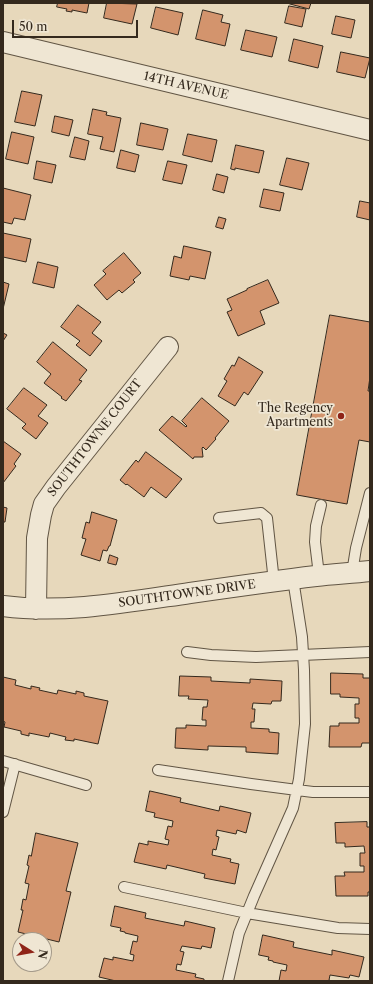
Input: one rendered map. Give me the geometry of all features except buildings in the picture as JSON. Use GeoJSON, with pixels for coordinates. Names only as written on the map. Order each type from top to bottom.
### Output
{"type":"FeatureCollection","features":[{"type":"Feature","properties":{"kind":"street","name":"14TH AVENUE"},"geometry":{"type":"LineString","coordinates":[[3,42],[370,130]]}},
{"type":"Feature","properties":{"kind":"street","name":"SOUTHTOWNE COURT"},"geometry":{"type":"LineString","coordinates":[[36,609],[38,538],[40,515],[44,504],[168,347]]}},
{"type":"Feature","properties":{"kind":"street","name":"SOUTHTOWNE DRIVE"},"geometry":{"type":"LineString","coordinates":[[3,606],[36,609],[108,605],[319,575],[361,572]]}},
{"type":"Feature","properties":{"kind":"lane"},"geometry":{"type":"LineString","coordinates":[[361,572],[356,548],[370,493]]}},
{"type":"Feature","properties":{"kind":"lane"},"geometry":{"type":"LineString","coordinates":[[319,575],[315,542],[316,526],[321,505]]}},
{"type":"Feature","properties":{"kind":"lane"},"geometry":{"type":"LineString","coordinates":[[219,518],[261,513],[267,518],[302,637],[304,654],[304,724],[299,779],[294,808],[239,933],[228,981]]}},
{"type":"Feature","properties":{"kind":"lane"},"geometry":{"type":"LineString","coordinates":[[187,652],[211,655],[256,657],[370,652]]}},
{"type":"Feature","properties":{"kind":"lane"},"geometry":{"type":"LineString","coordinates":[[3,761],[86,785]]}},
{"type":"Feature","properties":{"kind":"lane"},"geometry":{"type":"LineString","coordinates":[[3,812],[15,764]]}},
{"type":"Feature","properties":{"kind":"lane"},"geometry":{"type":"LineString","coordinates":[[158,770],[313,792],[370,792]]}},
{"type":"Feature","properties":{"kind":"lane"},"geometry":{"type":"LineString","coordinates":[[124,887],[247,913],[338,928],[370,929]]}},
{"type":"Feature","properties":{"kind":"place","name":"The Regency Apartments"},"geometry":{"type":"Point","coordinates":[341,416]}}]}
